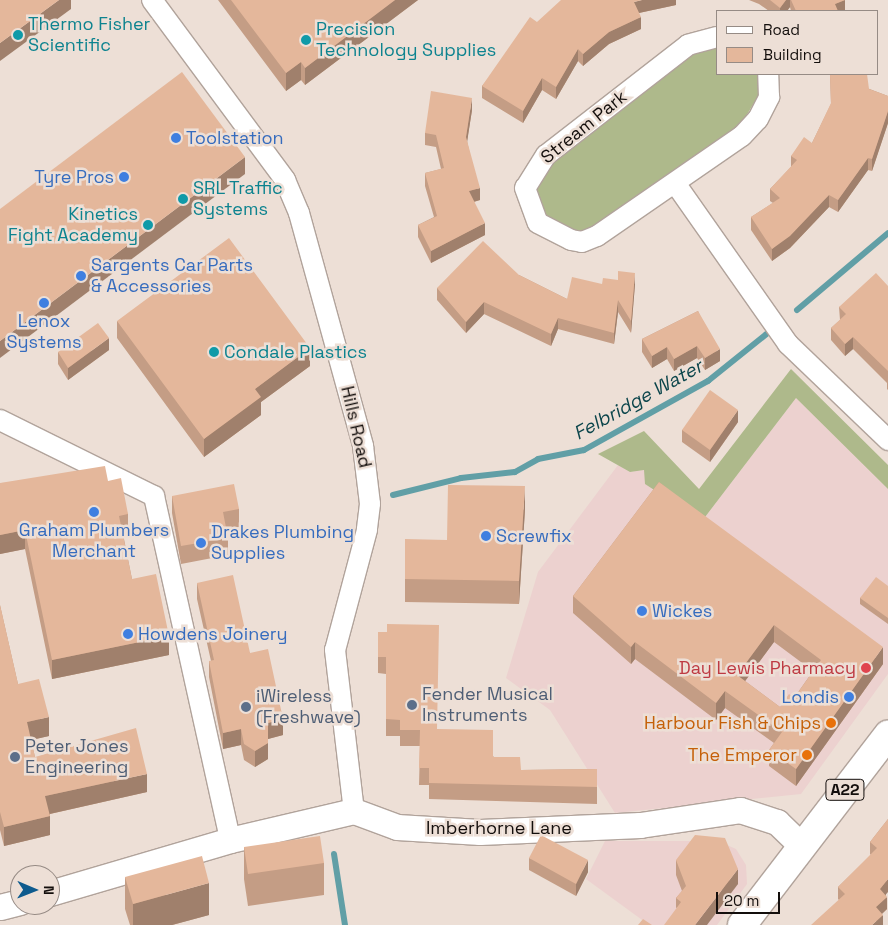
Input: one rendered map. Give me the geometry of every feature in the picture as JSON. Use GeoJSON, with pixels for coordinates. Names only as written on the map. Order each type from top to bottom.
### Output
{"type":"FeatureCollection","features":[{"type":"Feature","properties":{"kind":"highway","name":"A22"},"geometry":{"type":"LineString","coordinates":[[742,925],[801,845],[888,735]]}},
{"type":"Feature","properties":{"kind":"street","name":"Hills Road"},"geometry":{"type":"LineString","coordinates":[[152,0],[285,180],[299,213],[363,446],[370,504],[367,530],[335,650],[354,811]]}},
{"type":"Feature","properties":{"kind":"street","name":"Stream Park"},"geometry":{"type":"LineString","coordinates":[[716,37],[688,45],[546,154],[525,188],[538,223],[552,234],[582,242],[675,184],[758,119],[768,97],[768,75]]}},
{"type":"Feature","properties":{"kind":"street"},"geometry":{"type":"LineString","coordinates":[[675,184],[788,344],[888,440]]}},
{"type":"Feature","properties":{"kind":"street"},"geometry":{"type":"LineString","coordinates":[[0,420],[154,496],[230,840]]}},
{"type":"Feature","properties":{"kind":"street","name":"Imberhorne Lane"},"geometry":{"type":"LineString","coordinates":[[354,811],[397,827],[480,832],[640,825],[740,810],[777,822],[801,845]]}},
{"type":"Feature","properties":{"kind":"street"},"geometry":{"type":"LineString","coordinates":[[60,890],[230,840],[354,811]]}},
{"type":"Feature","properties":{"kind":"shaded area"},"geometry":{"type":"Polygon","coordinates":[[[796,398],[888,489],[888,674],[801,794],[615,813],[550,710],[506,678],[538,572],[618,465],[630,472],[644,470],[702,521],[796,398]]]}},
{"type":"Feature","properties":{"kind":"shaded area"},"geometry":{"type":"Polygon","coordinates":[[[605,841],[718,841],[736,849],[746,865],[747,884],[717,925],[649,925],[586,879],[605,841]]]}},
{"type":"Feature","properties":{"kind":"green space"},"geometry":{"type":"Polygon","coordinates":[[[716,44],[716,75],[758,75],[760,93],[740,126],[593,231],[573,233],[546,218],[536,202],[535,182],[541,168],[696,49],[716,44]]]}},
{"type":"Feature","properties":{"kind":"green space"},"geometry":{"type":"Polygon","coordinates":[[[791,369],[888,465],[888,489],[796,398],[702,521],[645,484],[644,470],[630,472],[598,454],[644,431],[699,489],[791,369]]]}},
{"type":"Feature","properties":{"kind":"building"},"geometry":{"type":"Polygon","coordinates":[[[0,0],[59,0],[0,43],[0,0]]]}},
{"type":"Feature","properties":{"kind":"building","name":"Precision Technology Supplies"},"geometry":{"type":"Polygon","coordinates":[[[231,0],[395,0],[305,68],[301,62],[286,73],[231,0]]]}},
{"type":"Feature","properties":{"kind":"building"},"geometry":{"type":"Polygon","coordinates":[[[561,0],[642,0],[634,2],[641,17],[609,32],[583,54],[578,49],[556,87],[542,78],[523,111],[482,86],[530,17],[537,22],[561,0]]]}},
{"type":"Feature","properties":{"kind":"building"},"geometry":{"type":"Polygon","coordinates":[[[770,0],[786,0],[780,8],[770,0]]]}},
{"type":"Feature","properties":{"kind":"building"},"geometry":{"type":"Polygon","coordinates":[[[791,0],[845,0],[835,4],[838,10],[796,10],[791,0]]]}},
{"type":"Feature","properties":{"kind":"building"},"geometry":{"type":"Polygon","coordinates":[[[182,72],[245,157],[0,341],[0,209],[182,72]]]}},
{"type":"Feature","properties":{"kind":"building"},"geometry":{"type":"Polygon","coordinates":[[[830,75],[867,75],[869,89],[888,96],[888,111],[872,159],[868,158],[838,200],[829,195],[790,236],[772,249],[751,217],[780,198],[770,189],[797,160],[791,156],[804,137],[812,143],[831,103],[830,75]]]}},
{"type":"Feature","properties":{"kind":"building"},"geometry":{"type":"Polygon","coordinates":[[[431,91],[472,98],[466,137],[480,188],[469,191],[485,223],[431,251],[418,225],[437,216],[425,173],[444,168],[436,135],[425,133],[431,91]]]}},
{"type":"Feature","properties":{"kind":"building","name":"Condale Plastics"},"geometry":{"type":"Polygon","coordinates":[[[229,238],[310,348],[255,389],[261,397],[204,439],[117,321],[229,238]]]}},
{"type":"Feature","properties":{"kind":"building"},"geometry":{"type":"Polygon","coordinates":[[[483,241],[519,275],[567,299],[572,277],[602,284],[603,278],[618,280],[618,271],[635,273],[631,321],[618,300],[614,333],[558,318],[551,334],[484,302],[466,322],[437,288],[483,241]]]}},
{"type":"Feature","properties":{"kind":"building"},"geometry":{"type":"Polygon","coordinates":[[[876,273],[888,286],[888,371],[853,337],[845,344],[831,328],[846,314],[839,307],[876,273]]]}},
{"type":"Feature","properties":{"kind":"building"},"geometry":{"type":"Polygon","coordinates":[[[698,311],[720,349],[705,358],[697,346],[674,359],[667,347],[652,356],[642,339],[698,311]]]}},
{"type":"Feature","properties":{"kind":"building"},"geometry":{"type":"Polygon","coordinates":[[[98,323],[109,338],[68,368],[58,352],[98,323]]]}},
{"type":"Feature","properties":{"kind":"building"},"geometry":{"type":"Polygon","coordinates":[[[710,390],[738,410],[710,450],[682,430],[710,390]]]}},
{"type":"Feature","properties":{"kind":"building"},"geometry":{"type":"Polygon","coordinates":[[[105,466],[108,481],[121,478],[128,514],[119,516],[132,579],[156,574],[169,636],[52,660],[25,530],[0,535],[0,483],[105,466]]]}},
{"type":"Feature","properties":{"kind":"building"},"geometry":{"type":"Polygon","coordinates":[[[659,482],[883,647],[796,769],[769,750],[782,732],[725,691],[716,703],[635,642],[631,647],[573,596],[659,482]],[[774,625],[737,675],[780,707],[789,694],[794,698],[821,660],[774,625]]]}},
{"type":"Feature","properties":{"kind":"building"},"geometry":{"type":"Polygon","coordinates":[[[234,484],[239,509],[223,512],[228,538],[181,546],[172,496],[234,484]]]}},
{"type":"Feature","properties":{"kind":"building","name":"Screwfix"},"geometry":{"type":"Polygon","coordinates":[[[448,485],[525,486],[519,581],[405,579],[405,539],[447,540],[448,485]]]}},
{"type":"Feature","properties":{"kind":"building"},"geometry":{"type":"Polygon","coordinates":[[[233,575],[250,653],[268,649],[283,719],[268,723],[268,743],[255,751],[244,744],[241,729],[223,733],[209,661],[214,660],[197,583],[233,575]]]}},
{"type":"Feature","properties":{"kind":"building"},"geometry":{"type":"Polygon","coordinates":[[[876,577],[888,586],[888,618],[860,598],[876,577]]]}},
{"type":"Feature","properties":{"kind":"building"},"geometry":{"type":"Polygon","coordinates":[[[0,605],[18,684],[39,679],[49,717],[27,722],[35,757],[136,728],[147,774],[45,796],[50,816],[4,827],[0,812],[0,605]]]}},
{"type":"Feature","properties":{"kind":"building"},"geometry":{"type":"Polygon","coordinates":[[[387,624],[439,625],[437,729],[493,730],[493,757],[520,757],[521,770],[597,769],[597,787],[429,783],[429,768],[419,768],[420,730],[400,730],[400,720],[386,719],[386,657],[378,657],[378,632],[387,632],[387,624]]]}},
{"type":"Feature","properties":{"kind":"building"},"geometry":{"type":"Polygon","coordinates":[[[888,819],[888,879],[880,889],[887,897],[876,907],[883,915],[872,925],[811,925],[845,894],[838,887],[877,848],[870,842],[888,819]]]}},
{"type":"Feature","properties":{"kind":"building"},"geometry":{"type":"Polygon","coordinates":[[[541,835],[588,860],[576,884],[529,858],[541,835]]]}},
{"type":"Feature","properties":{"kind":"building"},"geometry":{"type":"Polygon","coordinates":[[[695,835],[725,838],[738,869],[695,925],[664,925],[681,902],[676,898],[686,886],[676,860],[695,835]]]}},
{"type":"Feature","properties":{"kind":"building"},"geometry":{"type":"Polygon","coordinates":[[[320,836],[324,863],[248,874],[244,847],[320,836]]]}},
{"type":"Feature","properties":{"kind":"building"},"geometry":{"type":"Polygon","coordinates":[[[202,856],[209,883],[133,904],[125,877],[202,856]]]}},
{"type":"Feature","properties":{"kind":"building"},"geometry":{"type":"Polygon","coordinates":[[[643,919],[652,925],[638,925],[643,919]]]}},
{"type":"Feature","properties":{"kind":"waterway","name":"Felbridge Water"},"geometry":{"type":"LineString","coordinates":[[797,310],[888,233]]}},
{"type":"Feature","properties":{"kind":"waterway","name":"Felbridge Water"},"geometry":{"type":"LineString","coordinates":[[393,495],[461,478],[515,472],[538,459],[584,450],[708,381],[769,332]]}},
{"type":"Feature","properties":{"kind":"waterway","name":"Felbridge Water"},"geometry":{"type":"LineString","coordinates":[[334,854],[345,925]]}},
{"type":"Feature","properties":{"kind":"place","name":"Thermo Fisher Scientific"},"geometry":{"type":"Point","coordinates":[18,35]}},
{"type":"Feature","properties":{"kind":"place","name":"Precision Technology Supplies"},"geometry":{"type":"Point","coordinates":[306,40]}},
{"type":"Feature","properties":{"kind":"place","name":"Toolstation"},"geometry":{"type":"Point","coordinates":[176,138]}},
{"type":"Feature","properties":{"kind":"place","name":"Tyre Pros"},"geometry":{"type":"Point","coordinates":[124,177]}},
{"type":"Feature","properties":{"kind":"place","name":"SRL Traffic Systems"},"geometry":{"type":"Point","coordinates":[183,199]}},
{"type":"Feature","properties":{"kind":"place","name":"Kinetics Fight Academy"},"geometry":{"type":"Point","coordinates":[148,225]}},
{"type":"Feature","properties":{"kind":"place","name":"Sargents Car Parts & Accessories"},"geometry":{"type":"Point","coordinates":[81,276]}},
{"type":"Feature","properties":{"kind":"place","name":"Lenox Systems"},"geometry":{"type":"Point","coordinates":[44,303]}},
{"type":"Feature","properties":{"kind":"place","name":"Condale Plastics"},"geometry":{"type":"Point","coordinates":[214,352]}},
{"type":"Feature","properties":{"kind":"place","name":"Graham Plumbers Merchant"},"geometry":{"type":"Point","coordinates":[94,512]}},
{"type":"Feature","properties":{"kind":"place","name":"Screwfix"},"geometry":{"type":"Point","coordinates":[486,536]}},
{"type":"Feature","properties":{"kind":"place","name":"Drakes Plumbing Supplies"},"geometry":{"type":"Point","coordinates":[201,543]}},
{"type":"Feature","properties":{"kind":"place","name":"Wickes"},"geometry":{"type":"Point","coordinates":[642,611]}},
{"type":"Feature","properties":{"kind":"place","name":"Howdens Joinery"},"geometry":{"type":"Point","coordinates":[128,634]}},
{"type":"Feature","properties":{"kind":"place","name":"Day Lewis Pharmacy"},"geometry":{"type":"Point","coordinates":[866,668]}},
{"type":"Feature","properties":{"kind":"place","name":"Londis"},"geometry":{"type":"Point","coordinates":[849,697]}},
{"type":"Feature","properties":{"kind":"place","name":"Fender Musical Instruments"},"geometry":{"type":"Point","coordinates":[412,705]}},
{"type":"Feature","properties":{"kind":"place","name":"iWireless (Freshwave)"},"geometry":{"type":"Point","coordinates":[246,707]}},
{"type":"Feature","properties":{"kind":"place","name":"Harbour Fish & Chips"},"geometry":{"type":"Point","coordinates":[831,723]}},
{"type":"Feature","properties":{"kind":"place","name":"The Emperor"},"geometry":{"type":"Point","coordinates":[807,755]}},
{"type":"Feature","properties":{"kind":"place","name":"Peter Jones Engineering"},"geometry":{"type":"Point","coordinates":[15,757]}}]}
